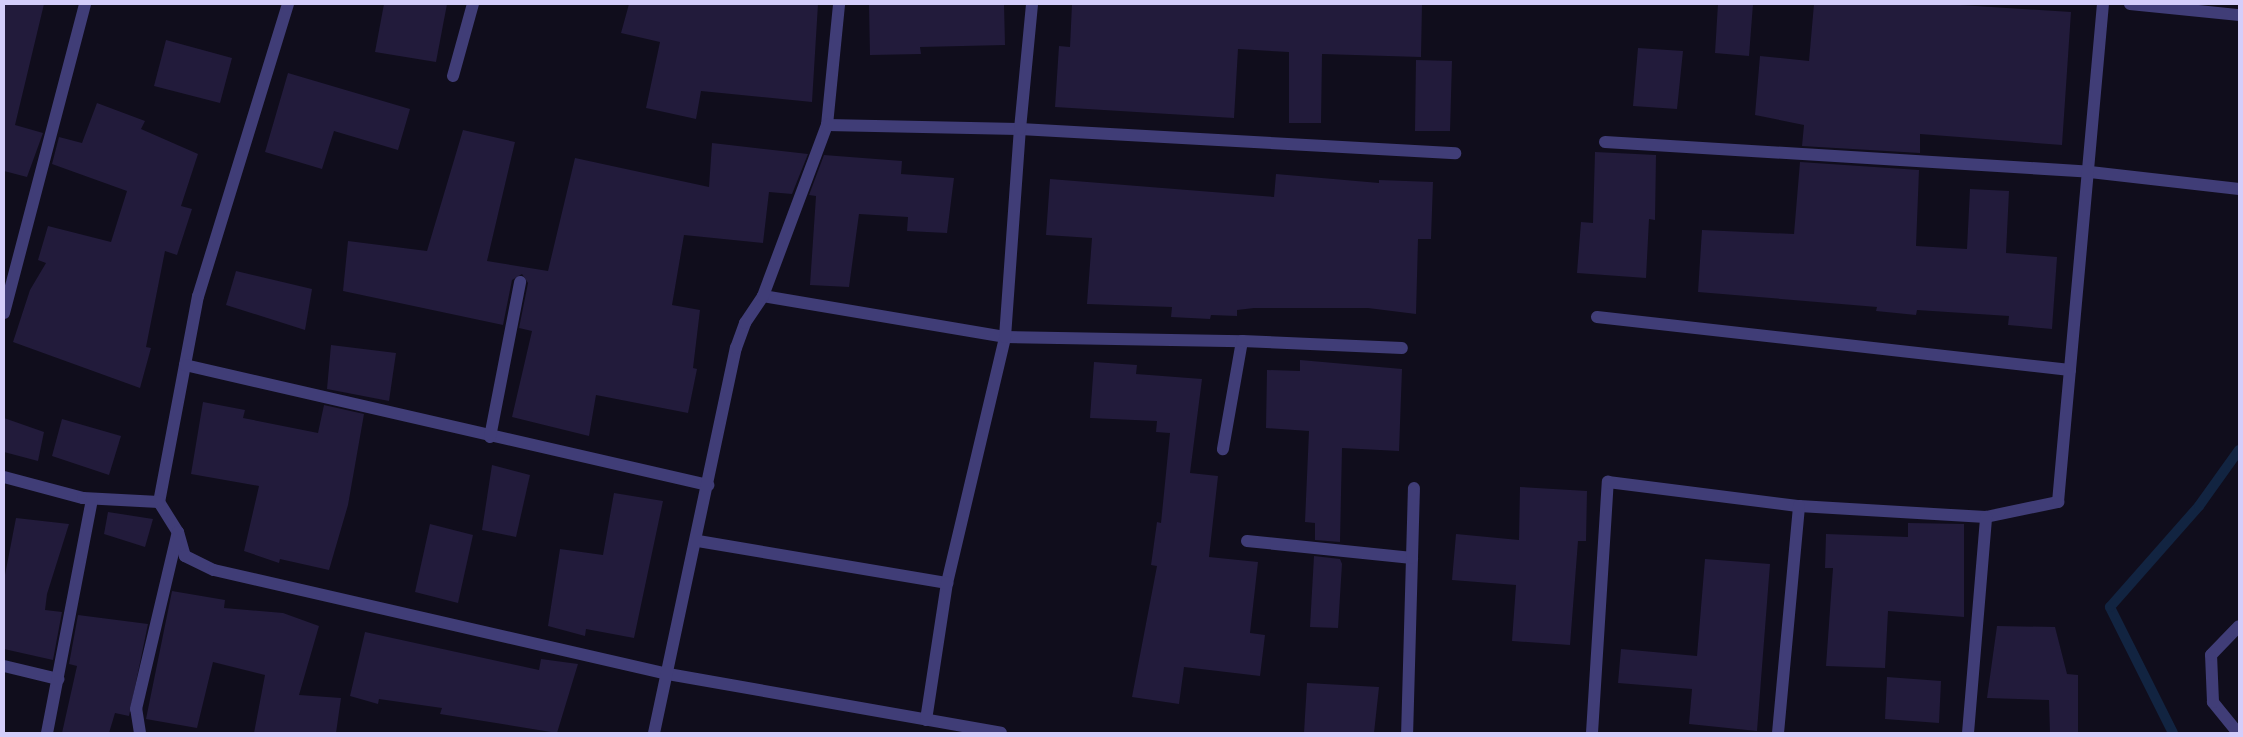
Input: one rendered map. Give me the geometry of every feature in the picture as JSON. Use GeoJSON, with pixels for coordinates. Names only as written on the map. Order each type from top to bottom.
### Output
{"type":"FeatureCollection","features":[{"type":"Feature","properties":{"kind":"street"},"geometry":{"type":"LineString","coordinates":[[4,313],[86,4]]}},
{"type":"Feature","properties":{"kind":"street"},"geometry":{"type":"LineString","coordinates":[[288,4],[198,296],[159,502],[178,532],[185,556],[214,570],[668,674],[1001,733]]}},
{"type":"Feature","properties":{"kind":"street"},"geometry":{"type":"LineString","coordinates":[[454,76],[473,4]]}},
{"type":"Feature","properties":{"kind":"street"},"geometry":{"type":"LineString","coordinates":[[654,733],[698,541],[736,348],[745,323],[763,296],[828,125],[840,4]]}},
{"type":"Feature","properties":{"kind":"street"},"geometry":{"type":"LineString","coordinates":[[926,720],[947,583],[1005,337],[1020,129],[1032,4]]}},
{"type":"Feature","properties":{"kind":"street"},"geometry":{"type":"LineString","coordinates":[[1592,733],[1608,482],[1799,506],[1986,517],[2058,502],[2090,172],[2103,4]]}},
{"type":"Feature","properties":{"kind":"street"},"geometry":{"type":"LineString","coordinates":[[2130,4],[2239,15]]}},
{"type":"Feature","properties":{"kind":"street"},"geometry":{"type":"LineString","coordinates":[[828,125],[1020,129],[1455,152]]}},
{"type":"Feature","properties":{"kind":"street"},"geometry":{"type":"LineString","coordinates":[[1606,142],[2090,172],[2239,189]]}},
{"type":"Feature","properties":{"kind":"street"},"geometry":{"type":"LineString","coordinates":[[490,437],[520,282]]}},
{"type":"Feature","properties":{"kind":"street"},"geometry":{"type":"LineString","coordinates":[[763,296],[1005,337],[1242,341],[1402,348]]}},
{"type":"Feature","properties":{"kind":"street"},"geometry":{"type":"LineString","coordinates":[[1598,317],[2070,370]]}},
{"type":"Feature","properties":{"kind":"street"},"geometry":{"type":"LineString","coordinates":[[1224,449],[1242,341]]}},
{"type":"Feature","properties":{"kind":"street"},"geometry":{"type":"LineString","coordinates":[[185,365],[490,437],[708,485]]}},
{"type":"Feature","properties":{"kind":"street"},"geometry":{"type":"LineString","coordinates":[[4,477],[92,499],[159,502]]}},
{"type":"Feature","properties":{"kind":"street"},"geometry":{"type":"LineString","coordinates":[[1406,733],[1414,488]]}},
{"type":"Feature","properties":{"kind":"street"},"geometry":{"type":"LineString","coordinates":[[47,733],[92,499]]}},
{"type":"Feature","properties":{"kind":"street"},"geometry":{"type":"LineString","coordinates":[[1778,733],[1799,506]]}},
{"type":"Feature","properties":{"kind":"street"},"geometry":{"type":"LineString","coordinates":[[1968,733],[1986,517]]}},
{"type":"Feature","properties":{"kind":"street"},"geometry":{"type":"LineString","coordinates":[[137,732],[147,657],[178,532]]}},
{"type":"Feature","properties":{"kind":"street"},"geometry":{"type":"LineString","coordinates":[[698,541],[947,583]]}},
{"type":"Feature","properties":{"kind":"street"},"geometry":{"type":"LineString","coordinates":[[1247,541],[1412,558]]}},
{"type":"Feature","properties":{"kind":"street"},"geometry":{"type":"LineString","coordinates":[[2238,733],[2213,702],[2211,654],[2239,626]]}},
{"type":"Feature","properties":{"kind":"street"},"geometry":{"type":"LineString","coordinates":[[4,666],[58,679]]}},
{"type":"Feature","properties":{"kind":"building"},"geometry":{"type":"Polygon","coordinates":[[[4,4],[44,4],[15,125],[43,133],[27,177],[4,171],[4,4]]]}},
{"type":"Feature","properties":{"kind":"building"},"geometry":{"type":"Polygon","coordinates":[[[384,4],[447,4],[436,62],[375,52],[384,4]]]}},
{"type":"Feature","properties":{"kind":"building"},"geometry":{"type":"Polygon","coordinates":[[[629,4],[818,4],[812,102],[701,91],[696,119],[646,108],[660,42],[621,33],[629,4]]]}},
{"type":"Feature","properties":{"kind":"building"},"geometry":{"type":"Polygon","coordinates":[[[869,4],[1004,4],[1005,45],[920,47],[921,54],[870,55],[869,4]]]}},
{"type":"Feature","properties":{"kind":"building"},"geometry":{"type":"Polygon","coordinates":[[[1072,4],[1422,4],[1421,57],[1322,54],[1321,123],[1289,123],[1289,52],[1238,49],[1234,118],[1055,107],[1059,46],[1070,47],[1072,4]]]}},
{"type":"Feature","properties":{"kind":"building"},"geometry":{"type":"Polygon","coordinates":[[[1718,4],[1753,4],[1749,56],[1715,53],[1718,4]]]}},
{"type":"Feature","properties":{"kind":"building"},"geometry":{"type":"Polygon","coordinates":[[[1814,4],[1945,4],[2071,12],[2062,145],[1920,134],[1920,153],[1802,146],[1804,125],[1755,115],[1760,56],[1809,61],[1814,4]]]}},
{"type":"Feature","properties":{"kind":"building"},"geometry":{"type":"Polygon","coordinates":[[[166,40],[232,58],[220,103],[154,86],[166,40]]]}},
{"type":"Feature","properties":{"kind":"building"},"geometry":{"type":"Polygon","coordinates":[[[1638,48],[1683,51],[1677,109],[1633,106],[1638,48]]]}},
{"type":"Feature","properties":{"kind":"building"},"geometry":{"type":"Polygon","coordinates":[[[1416,60],[1452,61],[1450,131],[1415,131],[1416,60]]]}},
{"type":"Feature","properties":{"kind":"building"},"geometry":{"type":"Polygon","coordinates":[[[288,73],[410,109],[398,150],[334,131],[322,169],[265,152],[288,73]]]}},
{"type":"Feature","properties":{"kind":"building"},"geometry":{"type":"Polygon","coordinates":[[[97,103],[145,121],[141,129],[198,154],[181,206],[192,209],[177,255],[165,251],[146,347],[151,348],[140,388],[13,342],[30,290],[46,263],[38,260],[48,226],[111,242],[127,191],[52,164],[59,137],[82,143],[97,103]]]}},
{"type":"Feature","properties":{"kind":"building"},"geometry":{"type":"Polygon","coordinates":[[[463,130],[515,142],[487,261],[548,271],[575,158],[709,187],[712,143],[808,154],[792,194],[769,192],[763,243],[684,235],[672,305],[700,310],[693,368],[697,369],[688,413],[596,395],[589,436],[512,417],[532,331],[519,328],[528,283],[522,274],[512,280],[503,325],[343,291],[348,241],[427,251],[463,130]]]}},
{"type":"Feature","properties":{"kind":"building"},"geometry":{"type":"Polygon","coordinates":[[[1595,152],[1656,155],[1655,220],[1649,219],[1646,278],[1577,273],[1581,222],[1593,223],[1595,152]]]}},
{"type":"Feature","properties":{"kind":"building"},"geometry":{"type":"Polygon","coordinates":[[[824,155],[902,161],[901,174],[954,178],[947,233],[907,231],[908,217],[859,214],[849,287],[810,285],[816,196],[809,195],[824,155]]]}},
{"type":"Feature","properties":{"kind":"building"},"geometry":{"type":"Polygon","coordinates":[[[1800,162],[1919,170],[1916,246],[1967,249],[1970,189],[2009,191],[2006,253],[2057,257],[2052,329],[2008,325],[2009,316],[1917,310],[1916,315],[1876,311],[1877,307],[1698,292],[1702,230],[1794,234],[1800,162]]]}},
{"type":"Feature","properties":{"kind":"building"},"geometry":{"type":"Polygon","coordinates":[[[1276,174],[1379,183],[1379,180],[1433,182],[1431,239],[1418,239],[1416,314],[1368,308],[1254,308],[1237,310],[1237,316],[1211,315],[1210,319],[1171,317],[1172,307],[1087,304],[1092,238],[1046,235],[1050,179],[1274,197],[1276,174]]]}},
{"type":"Feature","properties":{"kind":"building"},"geometry":{"type":"Polygon","coordinates":[[[236,271],[312,289],[305,330],[226,305],[236,271]]]}},
{"type":"Feature","properties":{"kind":"building"},"geometry":{"type":"Polygon","coordinates":[[[331,345],[396,353],[389,401],[327,389],[331,345]]]}},
{"type":"Feature","properties":{"kind":"building"},"geometry":{"type":"Polygon","coordinates":[[[1300,360],[1402,369],[1399,451],[1342,448],[1340,542],[1315,540],[1315,523],[1305,522],[1309,431],[1266,428],[1267,370],[1300,371],[1300,360]]]}},
{"type":"Feature","properties":{"kind":"building"},"geometry":{"type":"Polygon","coordinates":[[[1094,362],[1137,365],[1136,374],[1202,379],[1190,473],[1218,476],[1209,557],[1258,562],[1250,633],[1265,635],[1260,676],[1184,667],[1179,704],[1132,697],[1157,566],[1151,565],[1157,522],[1161,523],[1170,433],[1156,432],[1157,421],[1090,418],[1094,362]]]}},
{"type":"Feature","properties":{"kind":"building"},"geometry":{"type":"Polygon","coordinates":[[[203,402],[245,410],[243,418],[318,433],[324,405],[364,414],[348,505],[329,570],[280,559],[279,563],[244,551],[259,486],[191,474],[203,402]]]}},
{"type":"Feature","properties":{"kind":"building"},"geometry":{"type":"Polygon","coordinates":[[[4,418],[44,432],[38,461],[4,452],[4,418]]]}},
{"type":"Feature","properties":{"kind":"building"},"geometry":{"type":"Polygon","coordinates":[[[62,419],[121,436],[109,475],[52,456],[62,419]]]}},
{"type":"Feature","properties":{"kind":"building"},"geometry":{"type":"Polygon","coordinates":[[[492,465],[530,475],[516,537],[482,530],[492,465]]]}},
{"type":"Feature","properties":{"kind":"building"},"geometry":{"type":"Polygon","coordinates":[[[1520,487],[1587,491],[1586,541],[1578,541],[1570,645],[1512,641],[1516,585],[1452,580],[1456,534],[1519,540],[1520,487]]]}},
{"type":"Feature","properties":{"kind":"building"},"geometry":{"type":"Polygon","coordinates":[[[614,493],[663,501],[634,638],[586,629],[585,636],[548,626],[560,549],[603,555],[614,493]]]}},
{"type":"Feature","properties":{"kind":"building"},"geometry":{"type":"Polygon","coordinates":[[[108,512],[153,519],[145,547],[104,534],[108,512]]]}},
{"type":"Feature","properties":{"kind":"building"},"geometry":{"type":"Polygon","coordinates":[[[16,518],[69,524],[47,594],[45,610],[62,612],[53,660],[4,649],[4,580],[16,518]]]}},
{"type":"Feature","properties":{"kind":"building"},"geometry":{"type":"Polygon","coordinates":[[[1908,523],[1964,524],[1964,617],[1888,611],[1885,668],[1826,666],[1833,568],[1825,568],[1826,534],[1908,537],[1908,523]]]}},
{"type":"Feature","properties":{"kind":"building"},"geometry":{"type":"Polygon","coordinates":[[[430,524],[473,535],[458,603],[415,592],[430,524]]]}},
{"type":"Feature","properties":{"kind":"building"},"geometry":{"type":"Polygon","coordinates":[[[1314,556],[1340,559],[1342,564],[1338,628],[1310,627],[1314,556]]]}},
{"type":"Feature","properties":{"kind":"building"},"geometry":{"type":"Polygon","coordinates":[[[1705,559],[1770,564],[1757,731],[1689,724],[1692,689],[1618,683],[1621,649],[1697,656],[1705,559]]]}},
{"type":"Feature","properties":{"kind":"building"},"geometry":{"type":"Polygon","coordinates":[[[172,591],[225,600],[224,608],[283,613],[319,626],[299,695],[341,698],[336,733],[254,733],[265,675],[213,662],[197,728],[146,719],[172,591]]]}},
{"type":"Feature","properties":{"kind":"building"},"geometry":{"type":"Polygon","coordinates":[[[78,615],[148,624],[129,716],[115,713],[109,733],[62,733],[77,666],[69,664],[78,615]]]}},
{"type":"Feature","properties":{"kind":"building"},"geometry":{"type":"Polygon","coordinates":[[[1997,626],[2055,627],[2067,674],[2078,675],[2078,733],[2050,733],[2049,700],[1987,698],[1997,626]]]}},
{"type":"Feature","properties":{"kind":"building"},"geometry":{"type":"Polygon","coordinates":[[[365,632],[539,670],[541,659],[578,664],[557,733],[440,714],[442,708],[379,699],[378,704],[350,696],[365,632]]]}},
{"type":"Feature","properties":{"kind":"building"},"geometry":{"type":"Polygon","coordinates":[[[1887,677],[1941,681],[1939,723],[1885,719],[1887,677]]]}},
{"type":"Feature","properties":{"kind":"building"},"geometry":{"type":"Polygon","coordinates":[[[1307,683],[1379,687],[1374,733],[1304,733],[1307,683]]]}},
{"type":"Feature","properties":{"kind":"waterway"},"geometry":{"type":"LineString","coordinates":[[2173,733],[2110,607],[2199,506],[2239,450]]}}]}
